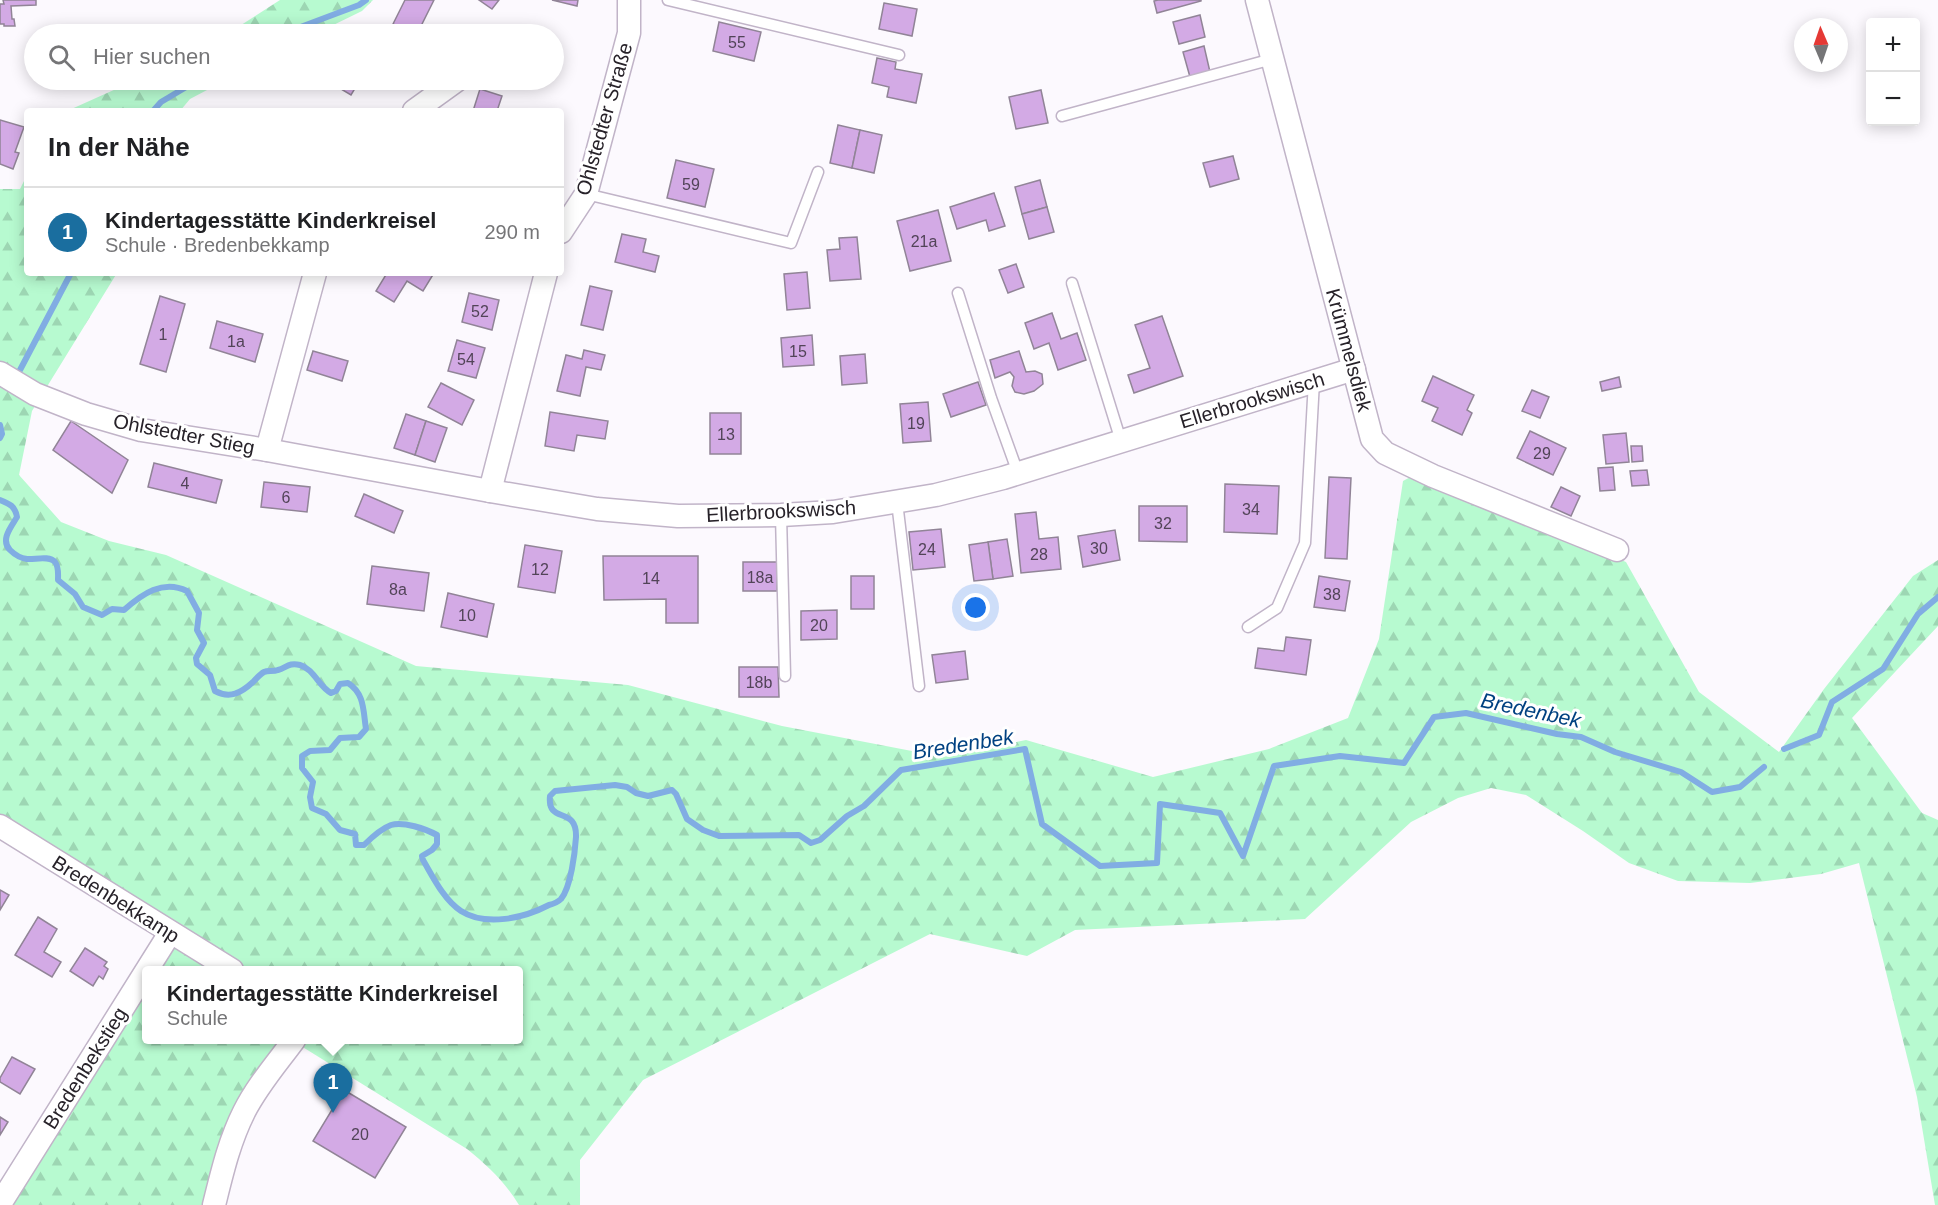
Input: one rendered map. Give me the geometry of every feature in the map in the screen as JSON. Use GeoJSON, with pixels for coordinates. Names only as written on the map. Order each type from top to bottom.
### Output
{"type":"FeatureCollection","features":[{"type":"Feature","properties":{"kind":"street","name":"Ohlstedter Straße"},"geometry":{"type":"LineString","coordinates":[[564,227],[586,194],[629,33],[629,0]]}},
{"type":"Feature","properties":{"kind":"street","name":"Krümmelsdiek"},"geometry":{"type":"LineString","coordinates":[[1257,0],[1372,439],[1384,453],[1433,476],[1617,550]]}},
{"type":"Feature","properties":{"kind":"street"},"geometry":{"type":"LineString","coordinates":[[418,108],[443,90]]}},
{"type":"Feature","properties":{"kind":"street","name":"Ohlstedter Stieg"},"geometry":{"type":"LineString","coordinates":[[0,373],[35,394],[86,414],[141,430],[267,450],[314,276]]}},
{"type":"Feature","properties":{"kind":"street"},"geometry":{"type":"LineString","coordinates":[[490,491],[545,276]]}},
{"type":"Feature","properties":{"kind":"street","name":"Ellerbrookswisch"},"geometry":{"type":"LineString","coordinates":[[267,450],[597,509],[667,515],[781,515],[833,512],[936,495],[1018,473],[1354,369]]}},
{"type":"Feature","properties":{"kind":"street","name":"Bredenbekkamp"},"geometry":{"type":"LineString","coordinates":[[0,826],[225,966]]}},
{"type":"Feature","properties":{"kind":"street","name":"Bredenbekstieg"},"geometry":{"type":"LineString","coordinates":[[150,966],[171,933]]}},
{"type":"Feature","properties":{"kind":"street","name":"Bredenbekstieg"},"geometry":{"type":"LineString","coordinates":[[0,1204],[142,979]]}},
{"type":"Feature","properties":{"kind":"street"},"geometry":{"type":"LineString","coordinates":[[214,1205],[227,1153],[244,1113],[259,1087],[291,1044]]}},
{"type":"Feature","properties":{"kind":"lane"},"geometry":{"type":"LineString","coordinates":[[668,0],[899,55]]}},
{"type":"Feature","properties":{"kind":"lane"},"geometry":{"type":"LineString","coordinates":[[1062,116],[1272,59]]}},
{"type":"Feature","properties":{"kind":"lane"},"geometry":{"type":"LineString","coordinates":[[586,194],[791,243],[818,171]]}},
{"type":"Feature","properties":{"kind":"lane"},"geometry":{"type":"LineString","coordinates":[[1072,283],[1121,441]]}},
{"type":"Feature","properties":{"kind":"lane"},"geometry":{"type":"LineString","coordinates":[[958,293],[1018,473]]}},
{"type":"Feature","properties":{"kind":"lane"},"geometry":{"type":"LineString","coordinates":[[1248,627],[1277,608],[1305,543],[1314,381]]}},
{"type":"Feature","properties":{"kind":"lane"},"geometry":{"type":"LineString","coordinates":[[897,502],[919,686]]}},
{"type":"Feature","properties":{"kind":"lane"},"geometry":{"type":"LineString","coordinates":[[781,515],[785,676]]}},
{"type":"Feature","properties":{"kind":"green space"},"geometry":{"type":"Polygon","coordinates":[[[280,0],[373,0],[362,11],[335,24],[243,24],[280,0]]]}},
{"type":"Feature","properties":{"kind":"green space"},"geometry":{"type":"Polygon","coordinates":[[[114,90],[207,90],[190,99],[182,108],[74,108],[114,90]]]}},
{"type":"Feature","properties":{"kind":"green space"},"geometry":{"type":"Polygon","coordinates":[[[24,181],[24,276],[115,276],[32,411],[19,475],[61,522],[109,541],[166,555],[416,666],[628,685],[782,726],[943,757],[1026,740],[1153,777],[1269,749],[1348,718],[1379,639],[1403,481],[1416,474],[1626,562],[1699,692],[1779,752],[1824,689],[1913,576],[1938,560],[1938,626],[1852,718],[1922,813],[1938,820],[1938,1205],[1935,1205],[1917,1097],[1859,863],[1821,874],[1750,883],[1678,881],[1629,863],[1526,795],[1491,788],[1458,798],[1411,822],[1305,919],[1075,930],[1027,956],[930,934],[643,1080],[580,1160],[580,1205],[519,1205],[496,1175],[467,1149],[301,1046],[274,1078],[236,1150],[223,1205],[3,1205],[142,979],[142,1044],[523,1044],[523,966],[149,966],[170,933],[0,826],[0,189],[20,189],[24,181]]]}},
{"type":"Feature","properties":{"kind":"building"},"geometry":{"type":"Polygon","coordinates":[[[3,0],[36,0],[36,5],[11,6],[15,26],[4,26],[0,24],[0,4],[4,4],[3,0]]]}},
{"type":"Feature","properties":{"kind":"building"},"geometry":{"type":"Polygon","coordinates":[[[405,0],[434,0],[422,24],[393,24],[405,0]]]}},
{"type":"Feature","properties":{"kind":"building"},"geometry":{"type":"Polygon","coordinates":[[[479,0],[499,0],[492,9],[479,0]]]}},
{"type":"Feature","properties":{"kind":"building"},"geometry":{"type":"Polygon","coordinates":[[[552,0],[578,0],[577,6],[552,0]]]}},
{"type":"Feature","properties":{"kind":"building"},"geometry":{"type":"Polygon","coordinates":[[[1154,1],[1201,1],[1157,13],[1154,1]]]}},
{"type":"Feature","properties":{"kind":"building"},"geometry":{"type":"Polygon","coordinates":[[[884,3],[917,9],[912,36],[879,29],[884,3]]]}},
{"type":"Feature","properties":{"kind":"building"},"geometry":{"type":"Polygon","coordinates":[[[1200,15],[1205,37],[1179,44],[1173,22],[1200,15]]]}},
{"type":"Feature","properties":{"kind":"building"},"geometry":{"type":"Polygon","coordinates":[[[719,22],[761,32],[754,61],[713,51],[719,22]]]}},
{"type":"Feature","properties":{"kind":"building"},"geometry":{"type":"Polygon","coordinates":[[[1204,46],[1210,72],[1190,77],[1183,52],[1204,46]]]}},
{"type":"Feature","properties":{"kind":"building"},"geometry":{"type":"Polygon","coordinates":[[[877,58],[896,62],[895,69],[922,74],[916,103],[887,97],[889,87],[872,83],[877,58]]]}},
{"type":"Feature","properties":{"kind":"building"},"geometry":{"type":"Polygon","coordinates":[[[343,90],[354,90],[351,95],[343,90]]]}},
{"type":"Feature","properties":{"kind":"building"},"geometry":{"type":"Polygon","coordinates":[[[480,90],[502,96],[498,108],[474,108],[480,90]]]}},
{"type":"Feature","properties":{"kind":"building"},"geometry":{"type":"Polygon","coordinates":[[[1041,90],[1048,123],[1016,129],[1009,97],[1041,90]]]}},
{"type":"Feature","properties":{"kind":"building"},"geometry":{"type":"Polygon","coordinates":[[[0,120],[24,127],[15,152],[19,153],[13,169],[0,164],[0,120]]]}},
{"type":"Feature","properties":{"kind":"building"},"geometry":{"type":"Polygon","coordinates":[[[838,125],[860,130],[852,168],[830,163],[838,125]]]}},
{"type":"Feature","properties":{"kind":"building"},"geometry":{"type":"Polygon","coordinates":[[[860,130],[882,135],[874,173],[852,168],[860,130]]]}},
{"type":"Feature","properties":{"kind":"building"},"geometry":{"type":"Polygon","coordinates":[[[1233,156],[1239,179],[1210,187],[1203,163],[1233,156]]]}},
{"type":"Feature","properties":{"kind":"building"},"geometry":{"type":"Polygon","coordinates":[[[676,160],[714,169],[705,207],[667,198],[676,160]]]}},
{"type":"Feature","properties":{"kind":"building"},"geometry":{"type":"Polygon","coordinates":[[[1040,180],[1047,207],[1022,214],[1015,187],[1040,180]]]}},
{"type":"Feature","properties":{"kind":"building"},"geometry":{"type":"Polygon","coordinates":[[[994,193],[1005,226],[989,231],[986,220],[957,229],[950,207],[994,193]]]}},
{"type":"Feature","properties":{"kind":"building"},"geometry":{"type":"Polygon","coordinates":[[[1047,207],[1054,232],[1029,239],[1022,214],[1047,207]]]}},
{"type":"Feature","properties":{"kind":"building"},"geometry":{"type":"Polygon","coordinates":[[[938,210],[951,261],[910,271],[897,221],[938,210]]]}},
{"type":"Feature","properties":{"kind":"building"},"geometry":{"type":"Polygon","coordinates":[[[622,234],[646,239],[643,252],[659,256],[655,272],[615,262],[622,234]]]}},
{"type":"Feature","properties":{"kind":"building"},"geometry":{"type":"Polygon","coordinates":[[[857,237],[861,279],[830,281],[827,250],[840,249],[839,238],[857,237]]]}},
{"type":"Feature","properties":{"kind":"building"},"geometry":{"type":"Polygon","coordinates":[[[1016,264],[1024,287],[1008,293],[999,270],[1016,264]]]}},
{"type":"Feature","properties":{"kind":"building"},"geometry":{"type":"Polygon","coordinates":[[[807,272],[810,308],[787,310],[784,274],[807,272]]]}},
{"type":"Feature","properties":{"kind":"building"},"geometry":{"type":"Polygon","coordinates":[[[385,276],[432,276],[423,291],[407,281],[394,302],[376,291],[385,276]]]}},
{"type":"Feature","properties":{"kind":"building"},"geometry":{"type":"Polygon","coordinates":[[[590,286],[612,291],[603,330],[581,325],[590,286]]]}},
{"type":"Feature","properties":{"kind":"building"},"geometry":{"type":"Polygon","coordinates":[[[469,293],[499,300],[492,330],[462,322],[469,293]]]}},
{"type":"Feature","properties":{"kind":"building"},"geometry":{"type":"Polygon","coordinates":[[[160,296],[185,304],[166,372],[140,364],[160,296]]]}},
{"type":"Feature","properties":{"kind":"building"},"geometry":{"type":"Polygon","coordinates":[[[1052,313],[1061,339],[1077,333],[1086,360],[1058,370],[1049,343],[1034,349],[1025,323],[1052,313]]]}},
{"type":"Feature","properties":{"kind":"building"},"geometry":{"type":"Polygon","coordinates":[[[1162,316],[1183,376],[1134,393],[1128,375],[1150,368],[1135,325],[1162,316]]]}},
{"type":"Feature","properties":{"kind":"building"},"geometry":{"type":"Polygon","coordinates":[[[217,321],[263,334],[255,362],[210,348],[217,321]]]}},
{"type":"Feature","properties":{"kind":"building"},"geometry":{"type":"Polygon","coordinates":[[[812,335],[814,365],[783,367],[781,338],[812,335]]]}},
{"type":"Feature","properties":{"kind":"building"},"geometry":{"type":"Polygon","coordinates":[[[457,340],[485,348],[476,378],[448,371],[457,340]]]}},
{"type":"Feature","properties":{"kind":"building"},"geometry":{"type":"Polygon","coordinates":[[[584,350],[605,355],[601,370],[586,367],[580,396],[557,391],[566,355],[582,359],[584,350]]]}},
{"type":"Feature","properties":{"kind":"building"},"geometry":{"type":"Polygon","coordinates":[[[313,351],[348,361],[342,381],[307,370],[313,351]]]}},
{"type":"Feature","properties":{"kind":"building"},"geometry":{"type":"Polygon","coordinates":[[[1019,351],[1026,372],[1035,371],[1042,374],[1043,384],[1034,391],[1024,394],[1015,392],[1012,386],[1014,377],[1010,372],[995,378],[990,360],[1019,351]]]}},
{"type":"Feature","properties":{"kind":"building"},"geometry":{"type":"Polygon","coordinates":[[[865,354],[867,383],[842,385],[840,356],[865,354]]]}},
{"type":"Feature","properties":{"kind":"building"},"geometry":{"type":"Polygon","coordinates":[[[1433,376],[1474,395],[1467,410],[1472,413],[1462,435],[1432,421],[1438,408],[1422,401],[1433,376]]]}},
{"type":"Feature","properties":{"kind":"building"},"geometry":{"type":"Polygon","coordinates":[[[1619,377],[1621,387],[1602,391],[1600,382],[1619,377]]]}},
{"type":"Feature","properties":{"kind":"building"},"geometry":{"type":"Polygon","coordinates":[[[978,382],[986,405],[951,417],[943,394],[978,382]]]}},
{"type":"Feature","properties":{"kind":"building"},"geometry":{"type":"Polygon","coordinates":[[[441,383],[474,400],[462,425],[428,407],[441,383]]]}},
{"type":"Feature","properties":{"kind":"building"},"geometry":{"type":"Polygon","coordinates":[[[1532,390],[1549,397],[1540,418],[1522,411],[1532,390]]]}},
{"type":"Feature","properties":{"kind":"building"},"geometry":{"type":"Polygon","coordinates":[[[928,402],[931,441],[903,443],[900,404],[928,402]]]}},
{"type":"Feature","properties":{"kind":"building"},"geometry":{"type":"Polygon","coordinates":[[[550,412],[608,421],[605,439],[577,435],[574,451],[545,446],[550,412]]]}},
{"type":"Feature","properties":{"kind":"building"},"geometry":{"type":"Polygon","coordinates":[[[710,413],[741,413],[741,454],[710,454],[710,413]]]}},
{"type":"Feature","properties":{"kind":"building"},"geometry":{"type":"Polygon","coordinates":[[[406,414],[426,421],[415,455],[394,448],[406,414]]]}},
{"type":"Feature","properties":{"kind":"building"},"geometry":{"type":"Polygon","coordinates":[[[71,421],[128,460],[112,493],[53,450],[71,421]]]}},
{"type":"Feature","properties":{"kind":"building"},"geometry":{"type":"Polygon","coordinates":[[[426,421],[447,428],[435,462],[415,455],[426,421]]]}},
{"type":"Feature","properties":{"kind":"building"},"geometry":{"type":"Polygon","coordinates":[[[1530,431],[1566,448],[1553,475],[1517,458],[1530,431]]]}},
{"type":"Feature","properties":{"kind":"building"},"geometry":{"type":"Polygon","coordinates":[[[1626,433],[1629,462],[1606,464],[1603,435],[1626,433]]]}},
{"type":"Feature","properties":{"kind":"building"},"geometry":{"type":"Polygon","coordinates":[[[1631,446],[1642,446],[1643,461],[1632,462],[1631,446]]]}},
{"type":"Feature","properties":{"kind":"building"},"geometry":{"type":"Polygon","coordinates":[[[154,463],[222,480],[216,503],[148,487],[154,463]]]}},
{"type":"Feature","properties":{"kind":"building"},"geometry":{"type":"Polygon","coordinates":[[[1613,467],[1615,490],[1600,491],[1598,468],[1613,467]]]}},
{"type":"Feature","properties":{"kind":"building"},"geometry":{"type":"Polygon","coordinates":[[[1647,470],[1649,485],[1632,486],[1630,471],[1647,470]]]}},
{"type":"Feature","properties":{"kind":"building"},"geometry":{"type":"Polygon","coordinates":[[[1329,477],[1351,478],[1347,559],[1325,558],[1329,477]]]}},
{"type":"Feature","properties":{"kind":"building"},"geometry":{"type":"Polygon","coordinates":[[[264,482],[310,487],[307,512],[261,507],[264,482]]]}},
{"type":"Feature","properties":{"kind":"building"},"geometry":{"type":"Polygon","coordinates":[[[1225,484],[1279,486],[1277,534],[1224,532],[1225,484]]]}},
{"type":"Feature","properties":{"kind":"building"},"geometry":{"type":"Polygon","coordinates":[[[1561,487],[1580,496],[1571,516],[1551,507],[1561,487]]]}},
{"type":"Feature","properties":{"kind":"building"},"geometry":{"type":"Polygon","coordinates":[[[364,494],[403,511],[394,533],[355,516],[364,494]]]}},
{"type":"Feature","properties":{"kind":"building"},"geometry":{"type":"Polygon","coordinates":[[[1139,506],[1187,506],[1187,542],[1139,541],[1139,506]]]}},
{"type":"Feature","properties":{"kind":"building"},"geometry":{"type":"Polygon","coordinates":[[[1036,512],[1039,539],[1058,537],[1061,569],[1021,573],[1015,514],[1036,512]]]}},
{"type":"Feature","properties":{"kind":"building"},"geometry":{"type":"Polygon","coordinates":[[[941,529],[945,567],[913,570],[909,532],[941,529]]]}},
{"type":"Feature","properties":{"kind":"building"},"geometry":{"type":"Polygon","coordinates":[[[1115,530],[1120,560],[1083,567],[1078,536],[1115,530]]]}},
{"type":"Feature","properties":{"kind":"building"},"geometry":{"type":"Polygon","coordinates":[[[1007,539],[1013,576],[993,579],[988,542],[1007,539]]]}},
{"type":"Feature","properties":{"kind":"building"},"geometry":{"type":"Polygon","coordinates":[[[988,542],[993,579],[974,581],[969,545],[988,542]]]}},
{"type":"Feature","properties":{"kind":"building"},"geometry":{"type":"Polygon","coordinates":[[[525,545],[562,551],[555,593],[518,587],[525,545]]]}},
{"type":"Feature","properties":{"kind":"building"},"geometry":{"type":"Polygon","coordinates":[[[603,556],[698,556],[698,623],[666,623],[666,599],[604,600],[603,556]]]}},
{"type":"Feature","properties":{"kind":"building"},"geometry":{"type":"Polygon","coordinates":[[[743,562],[777,562],[777,591],[743,591],[743,562]]]}},
{"type":"Feature","properties":{"kind":"building"},"geometry":{"type":"Polygon","coordinates":[[[372,566],[429,573],[424,611],[367,604],[372,566]]]}},
{"type":"Feature","properties":{"kind":"building"},"geometry":{"type":"Polygon","coordinates":[[[851,576],[874,576],[874,609],[851,609],[851,576]]]}},
{"type":"Feature","properties":{"kind":"building"},"geometry":{"type":"Polygon","coordinates":[[[1319,576],[1350,581],[1345,611],[1314,607],[1319,576]]]}},
{"type":"Feature","properties":{"kind":"building"},"geometry":{"type":"Polygon","coordinates":[[[448,593],[494,604],[487,637],[441,627],[448,593]]]}},
{"type":"Feature","properties":{"kind":"building"},"geometry":{"type":"Polygon","coordinates":[[[837,610],[837,639],[801,640],[801,611],[837,610]]]}},
{"type":"Feature","properties":{"kind":"building"},"geometry":{"type":"Polygon","coordinates":[[[1286,637],[1311,640],[1306,675],[1255,668],[1258,648],[1284,651],[1286,637]]]}},
{"type":"Feature","properties":{"kind":"building"},"geometry":{"type":"Polygon","coordinates":[[[965,651],[968,679],[936,683],[932,655],[965,651]]]}},
{"type":"Feature","properties":{"kind":"building"},"geometry":{"type":"Polygon","coordinates":[[[739,667],[778,667],[779,697],[739,697],[739,667]]]}},
{"type":"Feature","properties":{"kind":"building"},"geometry":{"type":"Polygon","coordinates":[[[0,890],[9,895],[0,910],[0,890]]]}},
{"type":"Feature","properties":{"kind":"building"},"geometry":{"type":"Polygon","coordinates":[[[38,917],[57,929],[44,952],[61,962],[52,977],[15,955],[38,917]]]}},
{"type":"Feature","properties":{"kind":"building"},"geometry":{"type":"Polygon","coordinates":[[[85,948],[107,962],[104,966],[108,969],[103,979],[99,976],[93,986],[70,971],[85,948]]]}},
{"type":"Feature","properties":{"kind":"building"},"geometry":{"type":"Polygon","coordinates":[[[12,1057],[35,1069],[20,1094],[0,1082],[12,1057]]]}},
{"type":"Feature","properties":{"kind":"building"},"geometry":{"type":"Polygon","coordinates":[[[344,1090],[406,1127],[375,1178],[313,1141],[344,1090]]]}},
{"type":"Feature","properties":{"kind":"building"},"geometry":{"type":"Polygon","coordinates":[[[0,1117],[8,1122],[0,1135],[0,1117]]]}},
{"type":"Feature","properties":{"kind":"waterway"},"geometry":{"type":"LineString","coordinates":[[309,24],[359,5],[366,0]]}},
{"type":"Feature","properties":{"kind":"waterway"},"geometry":{"type":"LineString","coordinates":[[156,108],[161,102],[181,90]]}},
{"type":"Feature","properties":{"kind":"waterway"},"geometry":{"type":"LineString","coordinates":[[20,370],[69,276]]}},
{"type":"Feature","properties":{"kind":"waterway"},"geometry":{"type":"LineString","coordinates":[[0,425],[2,434],[0,438]]}},
{"type":"Feature","properties":{"kind":"waterway","name":"Bredenbek"},"geometry":{"type":"LineString","coordinates":[[0,500],[12,506],[17,517],[6,538],[10,550],[24,559],[45,558],[55,562],[58,580],[75,594],[83,607],[102,615],[112,609],[124,610],[153,590],[170,587],[187,591],[199,613],[197,630],[204,643],[196,658],[197,664],[210,675],[215,691],[226,695],[235,694],[249,686],[264,672],[276,671],[293,664],[309,670],[331,693],[336,691],[340,684],[348,683],[354,687],[362,703],[366,729],[359,737],[340,738],[330,750],[310,751],[302,756],[302,768],[313,782],[310,797],[312,808],[326,814],[340,830],[355,834],[356,845],[364,845],[383,829],[396,824],[414,826],[437,835],[437,844],[422,856],[423,860],[449,901],[461,911],[482,919],[505,919],[528,914],[557,902],[564,894],[572,869],[576,837],[572,821],[557,813],[550,805],[550,796],[555,791],[615,785],[627,787],[636,793],[648,796],[672,790],[687,819],[703,830],[719,836],[799,835],[811,843],[820,840],[847,816],[864,806],[901,770],[1025,749],[1042,824],[1100,866],[1157,863],[1160,804],[1220,813],[1243,856],[1274,766],[1340,756],[1404,763],[1434,717],[1466,713],[1557,734],[1581,737],[1615,752],[1681,772],[1712,792],[1740,787],[1764,767]]}},
{"type":"Feature","properties":{"kind":"waterway","name":"Bredenbek"},"geometry":{"type":"LineString","coordinates":[[1784,749],[1819,735],[1832,702],[1883,669],[1918,614],[1938,597]]}},
{"type":"Feature","properties":{"kind":"place","name":"Kindertagesstätte Kinderkreisel"},"geometry":{"type":"Point","coordinates":[333,1113]}}]}
